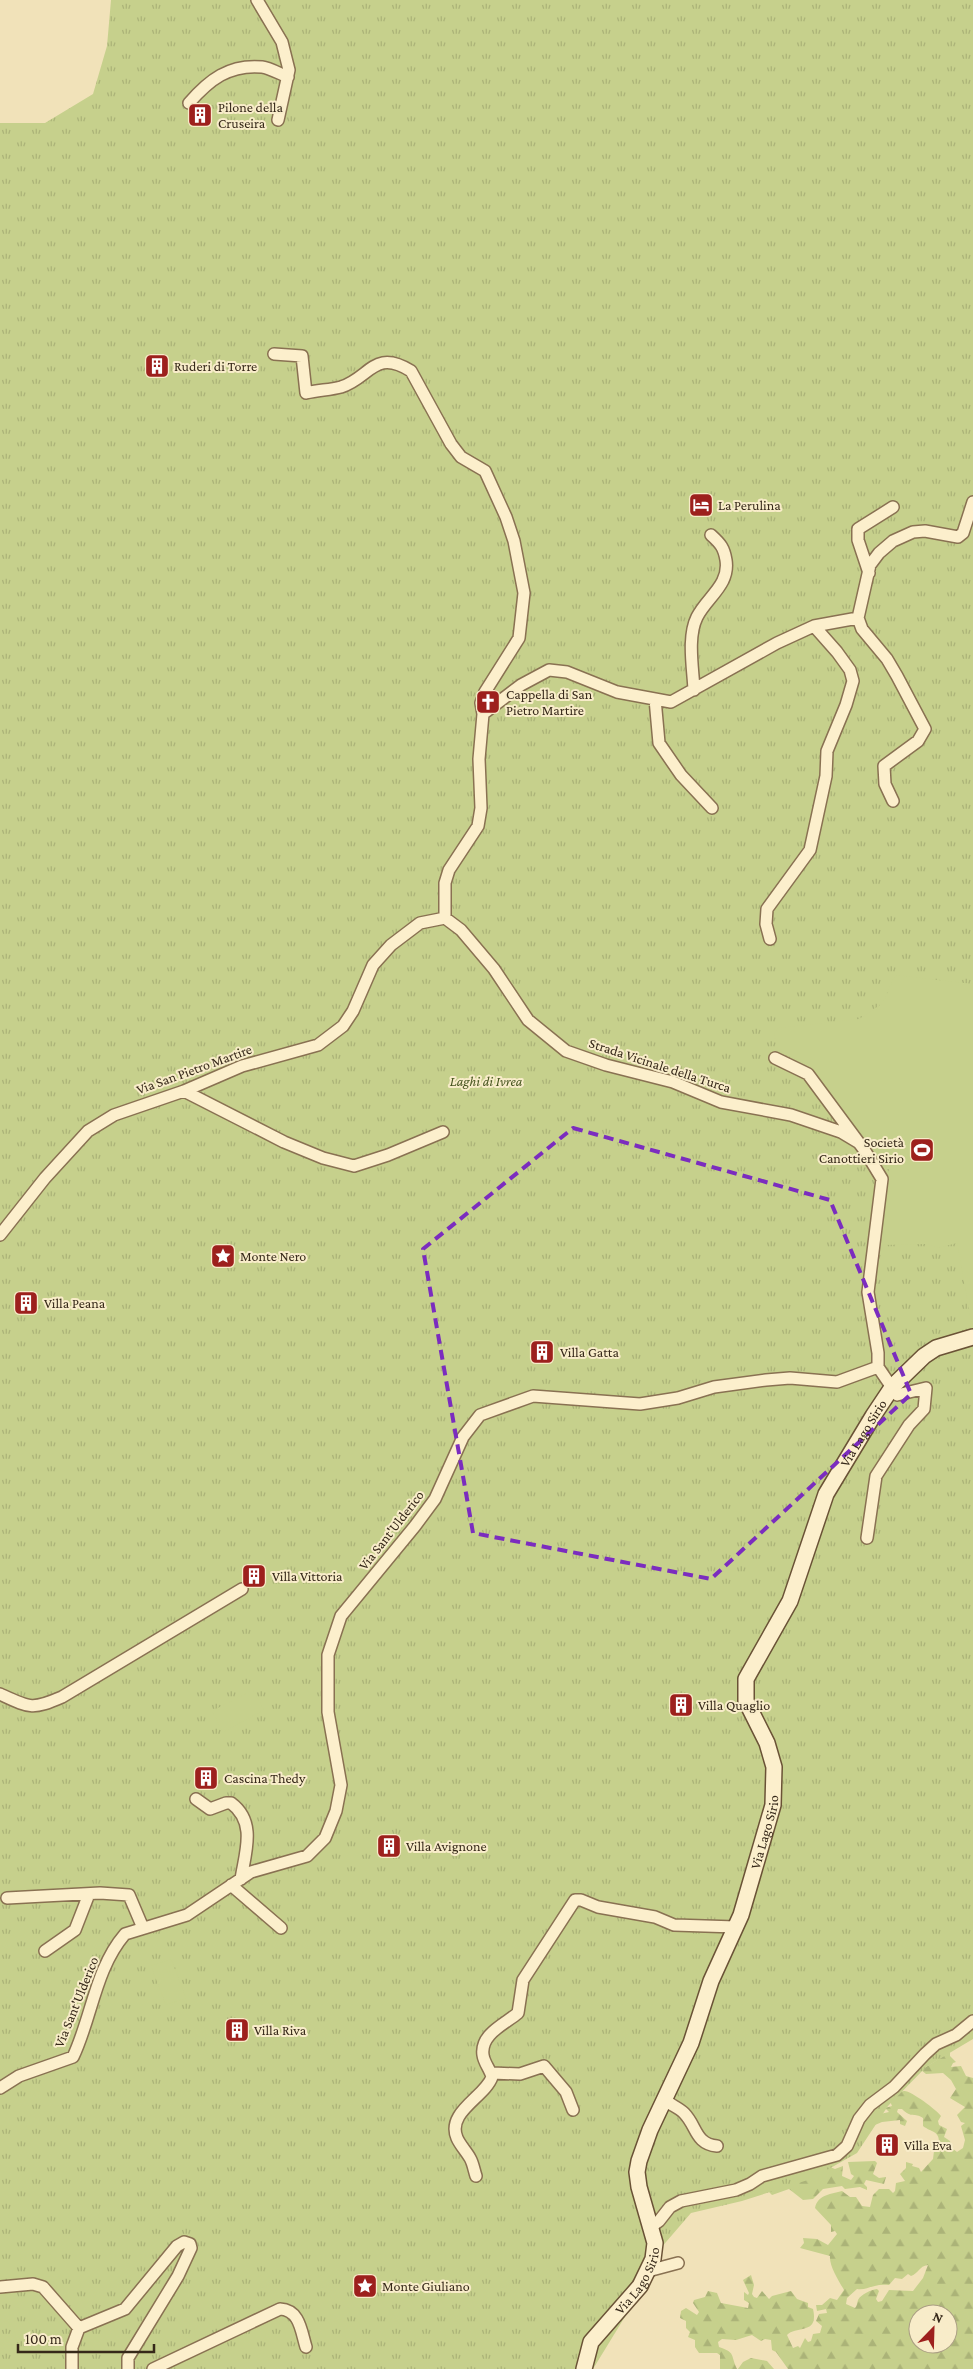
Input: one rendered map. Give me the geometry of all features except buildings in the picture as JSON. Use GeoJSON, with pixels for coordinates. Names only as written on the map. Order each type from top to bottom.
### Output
{"type":"FeatureCollection","features":[{"type":"Feature","properties":{"kind":"main road","name":"Via Lago Sirio"},"geometry":{"type":"LineString","coordinates":[[584,2369],[590,2342],[640,2286],[648,2271],[655,2243],[652,2226],[642,2200],[637,2172],[646,2140],[691,2043],[710,1982],[739,1920],[770,1818],[775,1778],[767,1743],[746,1701],[746,1679],[790,1601],[826,1494],[893,1386],[936,1348],[973,1337]]}},
{"type":"Feature","properties":{"kind":"street"},"geometry":{"type":"LineString","coordinates":[[257,0],[282,42],[289,70],[278,120]]}},
{"type":"Feature","properties":{"kind":"street"},"geometry":{"type":"LineString","coordinates":[[189,103],[206,84],[227,71],[263,67],[288,77]]}},
{"type":"Feature","properties":{"kind":"street"},"geometry":{"type":"LineString","coordinates":[[274,354],[302,356],[306,393],[342,387],[372,365],[380,363],[400,364],[411,371],[447,437],[461,457],[485,471],[508,525],[524,593],[519,638],[483,696],[481,703],[480,808],[478,826],[449,870],[445,883],[445,918]]}},
{"type":"Feature","properties":{"kind":"street"},"geometry":{"type":"LineString","coordinates":[[893,801],[885,784],[884,766],[918,741],[924,729],[898,676],[887,659],[867,636],[858,618],[870,566],[879,553],[893,540],[913,532],[925,531],[958,537],[963,533],[973,502]]}},
{"type":"Feature","properties":{"kind":"street"},"geometry":{"type":"LineString","coordinates":[[869,573],[858,540],[858,529],[893,507]]}},
{"type":"Feature","properties":{"kind":"street"},"geometry":{"type":"LineString","coordinates":[[694,690],[692,635],[697,616],[718,590],[728,571],[724,547],[711,535]]}},
{"type":"Feature","properties":{"kind":"street"},"geometry":{"type":"LineString","coordinates":[[482,714],[520,685],[549,670],[567,672],[617,692],[672,702],[757,653],[814,626],[858,618]]}},
{"type":"Feature","properties":{"kind":"street"},"geometry":{"type":"LineString","coordinates":[[770,939],[766,924],[767,909],[810,850],[826,776],[827,751],[846,705],[853,681],[850,670],[814,626]]}},
{"type":"Feature","properties":{"kind":"street"},"geometry":{"type":"LineString","coordinates":[[655,699],[659,743],[681,775],[712,808]]}},
{"type":"Feature","properties":{"kind":"street","name":"Via San Pietro Martire"},"geometry":{"type":"LineString","coordinates":[[0,1235],[45,1178],[88,1131],[123,1112],[184,1091],[242,1066],[318,1046],[343,1026],[353,1011],[373,965],[391,945],[420,924],[445,918]]}},
{"type":"Feature","properties":{"kind":"street","name":"Strada Vicinale della Turca"},"geometry":{"type":"LineString","coordinates":[[445,918],[461,930],[494,970],[528,1020],[566,1050],[606,1065],[673,1082],[721,1102],[791,1115],[841,1132],[861,1144]]}},
{"type":"Feature","properties":{"kind":"street"},"geometry":{"type":"LineString","coordinates":[[775,1058],[808,1074],[861,1144],[882,1182],[868,1292],[878,1353],[878,1367],[882,1376],[893,1386],[897,1395],[926,1388],[924,1409],[909,1425],[876,1476],[867,1538]]}},
{"type":"Feature","properties":{"kind":"street"},"geometry":{"type":"LineString","coordinates":[[184,1091],[284,1142],[323,1158],[354,1166],[388,1155],[443,1132]]}},
{"type":"Feature","properties":{"kind":"street","name":"Via Sant'Ulderico"},"geometry":{"type":"LineString","coordinates":[[0,2088],[19,2076],[72,2057],[80,2040],[100,1978],[119,1941],[125,1934],[188,1915],[251,1872],[307,1856],[325,1838],[331,1828],[341,1785],[328,1712],[328,1655],[341,1616],[435,1498],[463,1437],[480,1415],[534,1396],[640,1404],[678,1398],[714,1387],[766,1380],[790,1378],[837,1382],[878,1367]]}},
{"type":"Feature","properties":{"kind":"street"},"geometry":{"type":"LineString","coordinates":[[0,1694],[22,1704],[37,1707],[62,1697],[242,1589]]}},
{"type":"Feature","properties":{"kind":"street"},"geometry":{"type":"LineString","coordinates":[[196,1799],[210,1809],[231,1803],[242,1816],[247,1826],[248,1839],[236,1882],[281,1928]]}},
{"type":"Feature","properties":{"kind":"street"},"geometry":{"type":"LineString","coordinates":[[8,1898],[89,1894],[129,1895],[143,1928]]}},
{"type":"Feature","properties":{"kind":"street"},"geometry":{"type":"LineString","coordinates":[[45,1951],[75,1930],[89,1894]]}},
{"type":"Feature","properties":{"kind":"street"},"geometry":{"type":"LineString","coordinates":[[519,2026],[518,2013],[522,1984],[555,1936],[575,1900],[598,1907],[655,1917],[674,1924],[739,1920]]}},
{"type":"Feature","properties":{"kind":"street"},"geometry":{"type":"LineString","coordinates":[[495,2077],[483,2055],[483,2046],[492,2031],[518,2013]]}},
{"type":"Feature","properties":{"kind":"street"},"geometry":{"type":"LineString","coordinates":[[652,2226],[659,2221],[670,2207],[681,2201],[736,2190],[770,2173],[837,2155],[847,2146],[859,2119],[870,2105],[894,2087],[936,2044],[956,2034],[973,2021]]}},
{"type":"Feature","properties":{"kind":"street"},"geometry":{"type":"LineString","coordinates":[[476,2176],[470,2158],[457,2138],[455,2128],[464,2110],[488,2088],[492,2077],[520,2074],[544,2066],[566,2092],[573,2110]]}},
{"type":"Feature","properties":{"kind":"street"},"geometry":{"type":"LineString","coordinates":[[664,2098],[684,2113],[703,2142],[717,2146]]}},
{"type":"Feature","properties":{"kind":"street"},"geometry":{"type":"LineString","coordinates":[[72,2369],[72,2347],[80,2328],[125,2309],[176,2246],[184,2242],[190,2244],[191,2248],[178,2276],[128,2358],[128,2369]]}},
{"type":"Feature","properties":{"kind":"street"},"geometry":{"type":"LineString","coordinates":[[648,2271],[678,2263]]}},
{"type":"Feature","properties":{"kind":"street"},"geometry":{"type":"LineString","coordinates":[[0,2287],[33,2284],[43,2287],[80,2328]]}},
{"type":"Feature","properties":{"kind":"street"},"geometry":{"type":"LineString","coordinates":[[153,2369],[280,2309],[287,2309],[297,2319],[306,2347]]}},
{"type":"Feature","properties":{"kind":"highlighted area"},"geometry":{"type":"Polygon","coordinates":[[[573,1128],[830,1200],[911,1394],[711,1579],[473,1533],[423,1249],[573,1128]]]}},
{"type":"Feature","properties":{"kind":"green space","name":"Laghi di Ivrea"},"geometry":{"type":"Polygon","coordinates":[[[111,0],[973,0],[973,2039],[926,2067],[888,2106],[857,2153],[811,2179],[742,2201],[691,2213],[660,2249],[626,2315],[593,2369],[0,2369],[0,123],[45,123],[93,94],[107,46],[111,0]]]}},
{"type":"Feature","properties":{"kind":"green space","name":"Società Canottieri Sirio"},"geometry":{"type":"Polygon","coordinates":[[[895,975],[973,984],[973,1332],[957,1243],[938,1248],[926,1244],[883,1245],[880,1242],[889,1169],[884,1169],[829,1095],[808,1073],[810,1065],[778,1052],[774,1034],[778,1028],[859,1019],[883,1003],[895,975]]]}},
{"type":"Feature","properties":{"kind":"green space"},"geometry":{"type":"Polygon","coordinates":[[[253,1690],[264,1710],[223,1732],[212,1711],[253,1690]]]}},
{"type":"Feature","properties":{"kind":"green space"},"geometry":{"type":"Polygon","coordinates":[[[171,1959],[186,1998],[166,2005],[151,1966],[171,1959]]]}},
{"type":"Feature","properties":{"kind":"green space"},"geometry":{"type":"Polygon","coordinates":[[[950,2052],[950,2056],[956,2062],[951,2067],[961,2066],[966,2076],[973,2078],[973,2369],[788,2369],[776,2352],[772,2350],[771,2340],[765,2339],[761,2341],[752,2335],[736,2340],[722,2339],[718,2342],[719,2347],[732,2355],[737,2369],[720,2369],[720,2355],[717,2353],[699,2353],[695,2347],[695,2340],[688,2337],[690,2332],[686,2328],[686,2321],[680,2318],[681,2311],[686,2308],[697,2315],[699,2312],[693,2303],[694,2300],[705,2297],[708,2291],[717,2293],[721,2303],[748,2308],[749,2303],[744,2300],[744,2292],[748,2295],[749,2293],[743,2280],[751,2275],[754,2285],[752,2294],[754,2297],[757,2298],[762,2291],[769,2299],[772,2296],[791,2291],[797,2299],[808,2303],[808,2307],[813,2309],[813,2323],[810,2326],[787,2335],[793,2348],[798,2346],[800,2348],[805,2338],[808,2342],[811,2341],[813,2334],[820,2333],[822,2326],[816,2321],[819,2314],[827,2313],[826,2309],[817,2311],[816,2305],[822,2305],[830,2298],[837,2300],[844,2290],[833,2269],[830,2256],[800,2248],[804,2243],[803,2238],[817,2239],[828,2245],[837,2234],[835,2231],[831,2232],[831,2225],[815,2208],[819,2200],[826,2195],[842,2191],[850,2197],[856,2197],[862,2206],[870,2207],[873,2195],[879,2189],[889,2189],[893,2193],[896,2183],[905,2181],[900,2174],[906,2168],[906,2162],[919,2168],[921,2172],[933,2159],[934,2151],[939,2145],[939,2140],[935,2132],[923,2126],[923,2118],[898,2109],[897,2112],[907,2121],[905,2126],[900,2124],[900,2120],[882,2122],[875,2125],[872,2122],[880,2114],[889,2112],[885,2108],[892,2106],[890,2101],[896,2095],[904,2091],[929,2105],[941,2116],[938,2121],[939,2125],[947,2129],[944,2137],[950,2141],[952,2148],[957,2152],[963,2148],[965,2140],[961,2126],[965,2123],[961,2122],[957,2115],[965,2107],[950,2098],[956,2089],[951,2080],[943,2073],[926,2074],[921,2070],[950,2052]],[[928,2265],[911,2276],[908,2274],[902,2279],[895,2278],[889,2285],[857,2289],[847,2298],[846,2304],[855,2308],[861,2296],[877,2289],[879,2291],[876,2299],[878,2302],[882,2301],[889,2290],[913,2291],[923,2278],[928,2265]]]}},
{"type":"Feature","properties":{"kind":"green space"},"geometry":{"type":"Polygon","coordinates":[[[875,2161],[877,2163],[873,2174],[879,2178],[886,2177],[884,2184],[866,2180],[864,2184],[867,2190],[860,2187],[845,2189],[842,2186],[823,2189],[813,2199],[803,2200],[789,2189],[772,2195],[767,2190],[825,2165],[835,2169],[843,2166],[842,2176],[851,2180],[854,2176],[851,2174],[848,2162],[875,2161]]]}},
{"type":"Feature","properties":{"kind":"green space"},"geometry":{"type":"Polygon","coordinates":[[[751,2358],[767,2361],[774,2369],[738,2369],[743,2362],[751,2358]]]}},
{"type":"Feature","properties":{"kind":"place","name":"Pilone della Cruseira"},"geometry":{"type":"Point","coordinates":[200,115]}},
{"type":"Feature","properties":{"kind":"place","name":"Ruderi di Torre"},"geometry":{"type":"Point","coordinates":[157,366]}},
{"type":"Feature","properties":{"kind":"place","name":"La Perulina"},"geometry":{"type":"Point","coordinates":[701,505]}},
{"type":"Feature","properties":{"kind":"place","name":"Cappella di San Pietro Martire"},"geometry":{"type":"Point","coordinates":[488,702]}},
{"type":"Feature","properties":{"kind":"place","name":"Società Canottieri Sirio"},"geometry":{"type":"Point","coordinates":[922,1150]}},
{"type":"Feature","properties":{"kind":"place","name":"Monte Nero"},"geometry":{"type":"Point","coordinates":[223,1256]}},
{"type":"Feature","properties":{"kind":"place","name":"Villa Peana"},"geometry":{"type":"Point","coordinates":[26,1303]}},
{"type":"Feature","properties":{"kind":"place","name":"Villa Gatta"},"geometry":{"type":"Point","coordinates":[542,1352]}},
{"type":"Feature","properties":{"kind":"place","name":"Villa Vittoria"},"geometry":{"type":"Point","coordinates":[254,1576]}},
{"type":"Feature","properties":{"kind":"place","name":"Villa Quaglio"},"geometry":{"type":"Point","coordinates":[681,1705]}},
{"type":"Feature","properties":{"kind":"place","name":"Cascina Thedy"},"geometry":{"type":"Point","coordinates":[206,1778]}},
{"type":"Feature","properties":{"kind":"place","name":"Villa Avignone"},"geometry":{"type":"Point","coordinates":[389,1846]}},
{"type":"Feature","properties":{"kind":"place","name":"Villa Riva"},"geometry":{"type":"Point","coordinates":[237,2030]}},
{"type":"Feature","properties":{"kind":"place","name":"Villa Eva"},"geometry":{"type":"Point","coordinates":[887,2145]}},
{"type":"Feature","properties":{"kind":"place","name":"Monte Giuliano"},"geometry":{"type":"Point","coordinates":[365,2286]}}]}
